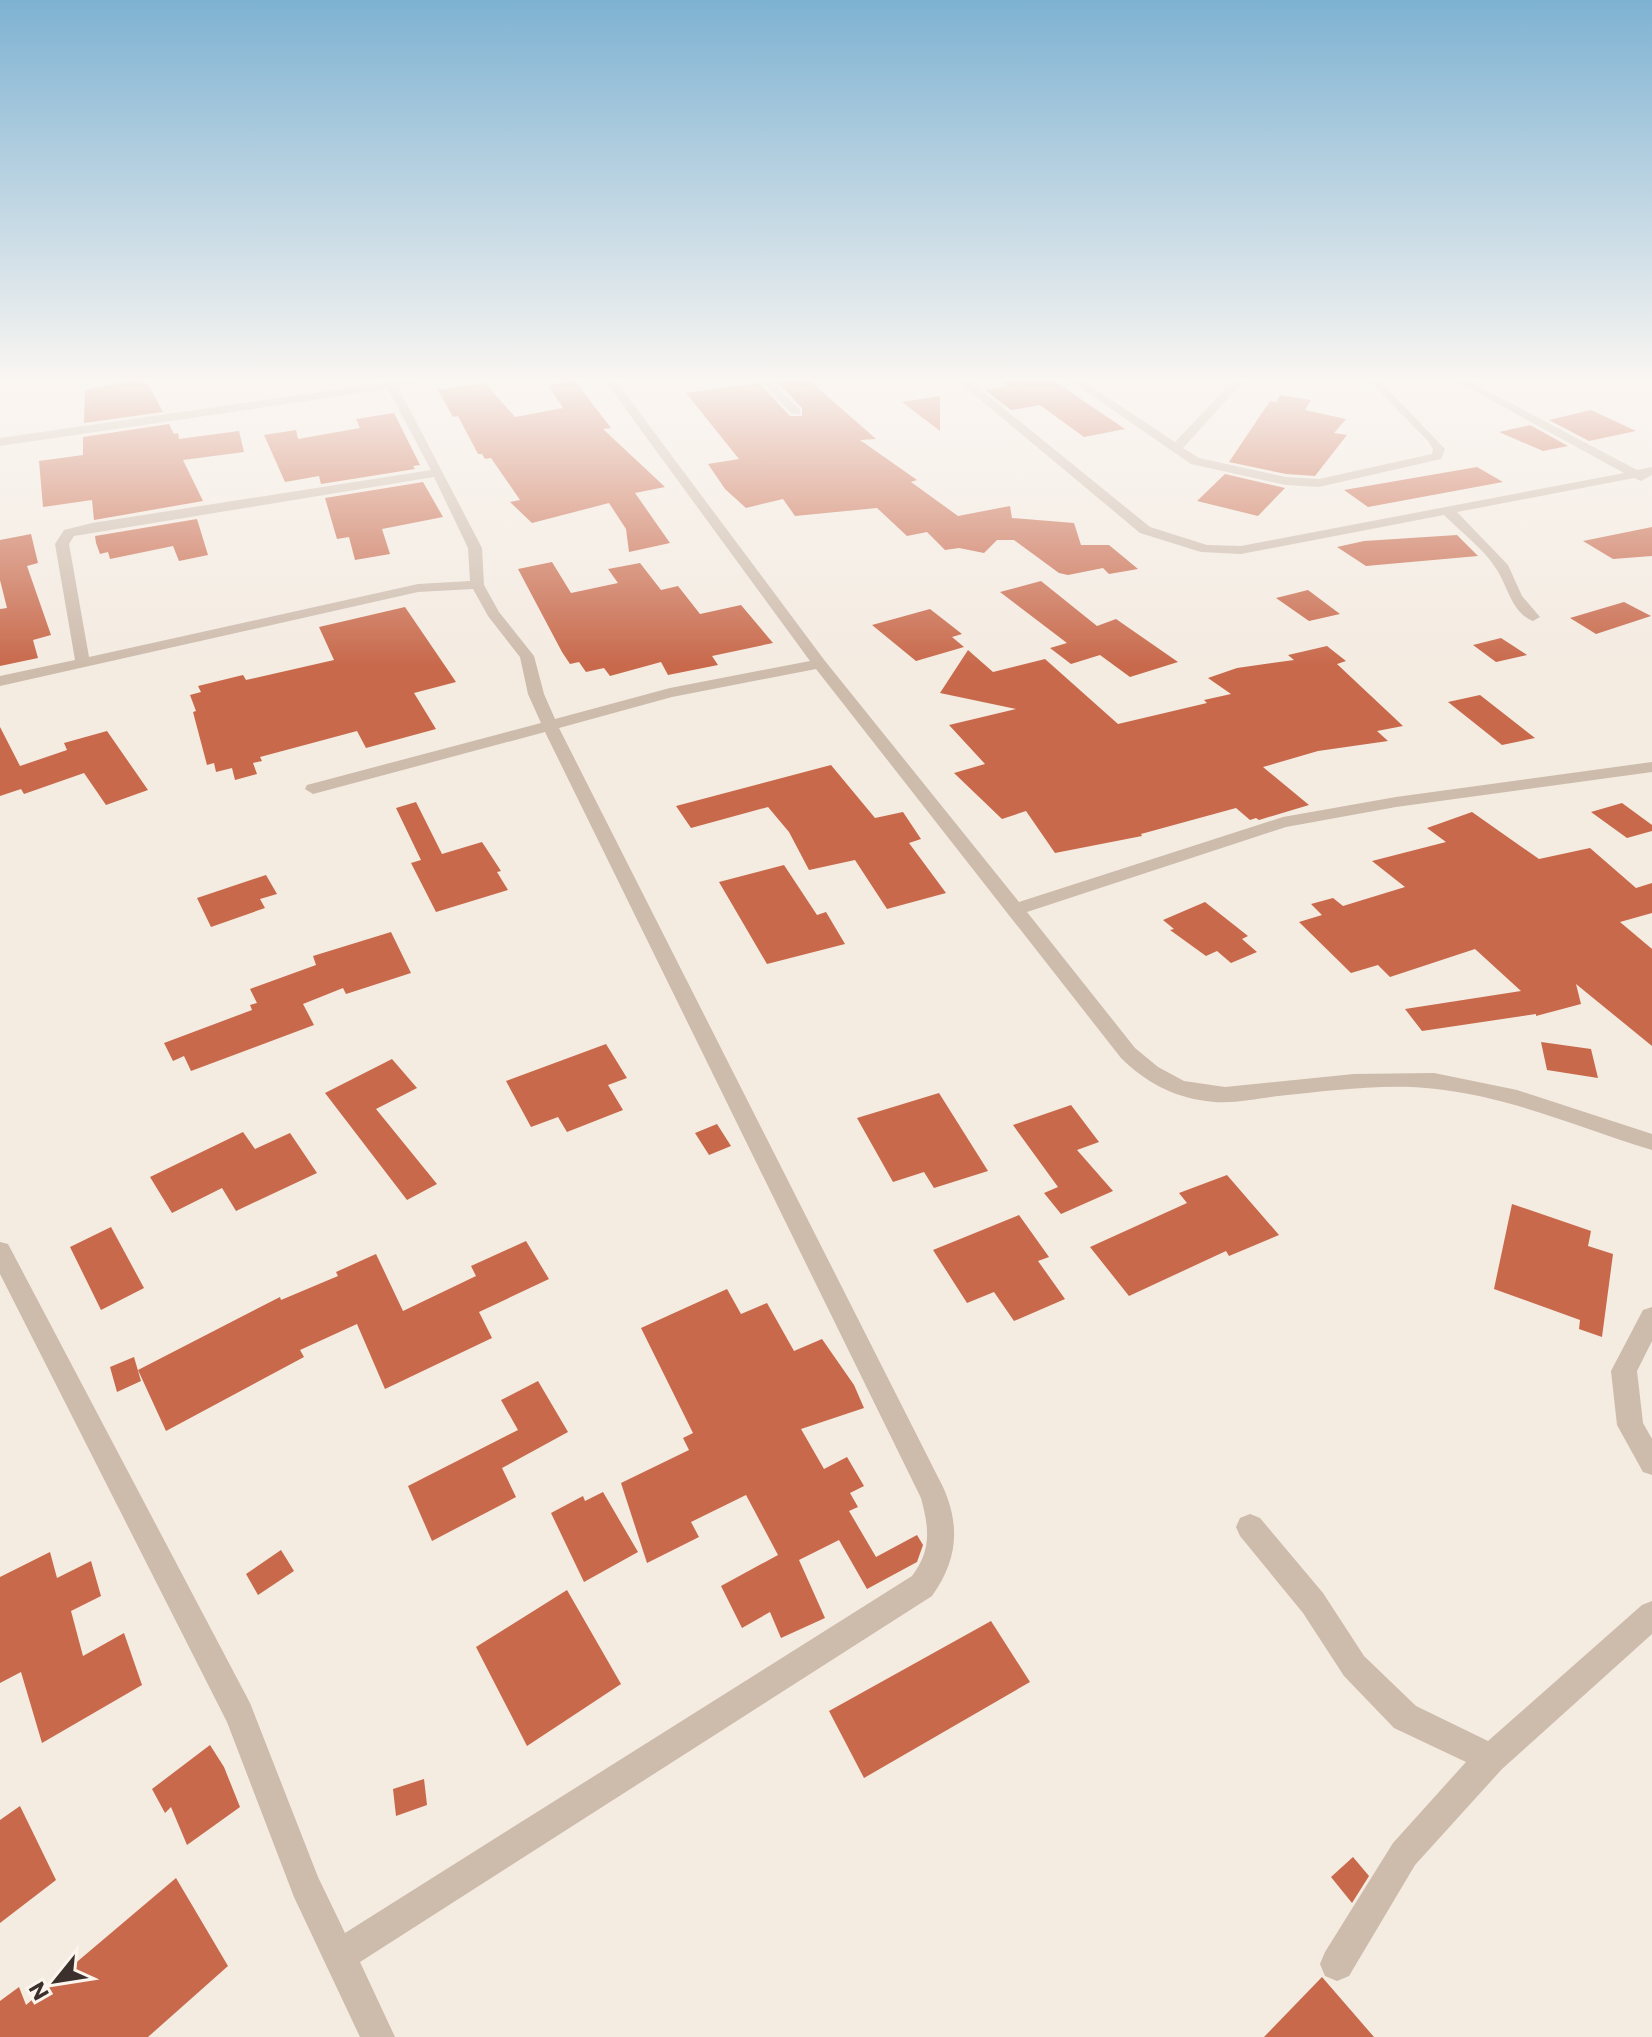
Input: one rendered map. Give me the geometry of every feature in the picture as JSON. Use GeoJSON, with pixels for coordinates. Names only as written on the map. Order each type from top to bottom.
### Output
{"type":"FeatureCollection","features":[{"type":"Feature","properties":{"kind":"street"},"geometry":{"type":"LineString","coordinates":[[83,664],[62,544],[69,533],[418,476]]}},
{"type":"Feature","properties":{"kind":"street"},"geometry":{"type":"LineString","coordinates":[[339,1956],[922,1586],[936,1568],[943,1548],[943,1531],[934,1496],[600,821],[571,772],[536,694],[527,656],[493,613],[477,585],[475,548],[440,476]]}},
{"type":"Feature","properties":{"kind":"street"},"geometry":{"type":"LineString","coordinates":[[681,476],[820,664],[1128,1053],[1146,1070],[1168,1083],[1196,1092],[1222,1095],[1356,1081],[1434,1081],[1497,1093],[1652,1142]]}},
{"type":"Feature","properties":{"kind":"street"},"geometry":{"type":"LineString","coordinates":[[1078,476],[1145,530],[1206,549],[1241,550],[1627,476]]}},
{"type":"Feature","properties":{"kind":"street"},"geometry":{"type":"LineString","coordinates":[[1269,476],[1303,483],[1337,476]]}},
{"type":"Feature","properties":{"kind":"street"},"geometry":{"type":"LineString","coordinates":[[1449,512],[1503,568],[1516,597],[1533,617]]}},
{"type":"Feature","properties":{"kind":"street"},"geometry":{"type":"LineString","coordinates":[[0,681],[418,588],[477,585]]}},
{"type":"Feature","properties":{"kind":"street"},"geometry":{"type":"LineString","coordinates":[[313,789],[670,693],[820,664]]}},
{"type":"Feature","properties":{"kind":"street"},"geometry":{"type":"LineString","coordinates":[[1017,909],[1283,822],[1396,802],[1652,767]]}},
{"type":"Feature","properties":{"kind":"street"},"geometry":{"type":"LineString","coordinates":[[0,1251],[239,1714],[305,1886],[378,2037]]}},
{"type":"Feature","properties":{"kind":"street"},"geometry":{"type":"LineString","coordinates":[[1652,1317],[1624,1371],[1630,1425],[1652,1463]]}},
{"type":"Feature","properties":{"kind":"street"},"geometry":{"type":"LineString","coordinates":[[1250,1527],[1313,1603],[1354,1666],[1405,1717],[1491,1758]]}},
{"type":"Feature","properties":{"kind":"street"},"geometry":{"type":"LineString","coordinates":[[1337,1964],[1404,1854],[1491,1758],[1652,1615]]}},
{"type":"Feature","properties":{"kind":"building"},"geometry":{"type":"Polygon","coordinates":[[[40,476],[191,476],[203,501],[94,520],[92,500],[43,507],[40,476]]]}},
{"type":"Feature","properties":{"kind":"building"},"geometry":{"type":"Polygon","coordinates":[[[282,476],[319,476],[285,482],[282,476]]]}},
{"type":"Feature","properties":{"kind":"building"},"geometry":{"type":"Polygon","coordinates":[[[319,476],[371,476],[321,484],[319,476]]]}},
{"type":"Feature","properties":{"kind":"building"},"geometry":{"type":"Polygon","coordinates":[[[503,476],[653,476],[665,487],[635,493],[670,543],[629,552],[626,529],[609,503],[532,523],[510,502],[520,500],[503,476]]]}},
{"type":"Feature","properties":{"kind":"building"},"geometry":{"type":"Polygon","coordinates":[[[716,476],[911,476],[917,480],[911,482],[958,516],[1010,506],[1012,518],[1074,523],[1081,545],[1109,545],[1138,569],[1109,574],[1103,568],[1068,575],[1059,573],[1014,540],[997,540],[984,553],[959,548],[945,550],[927,532],[907,536],[877,508],[795,516],[783,499],[746,508],[716,476]]]}},
{"type":"Feature","properties":{"kind":"building"},"geometry":{"type":"Polygon","coordinates":[[[1223,476],[1285,488],[1258,516],[1197,501],[1223,476]]]}},
{"type":"Feature","properties":{"kind":"building"},"geometry":{"type":"Polygon","coordinates":[[[1425,476],[1493,476],[1503,482],[1368,507],[1344,490],[1425,476]]]}},
{"type":"Feature","properties":{"kind":"building"},"geometry":{"type":"Polygon","coordinates":[[[423,482],[443,517],[382,529],[390,554],[355,560],[349,537],[337,539],[325,498],[423,482]]]}},
{"type":"Feature","properties":{"kind":"building"},"geometry":{"type":"Polygon","coordinates":[[[197,519],[208,555],[179,561],[173,546],[110,559],[108,552],[100,554],[96,543],[95,536],[197,519]]]}},
{"type":"Feature","properties":{"kind":"building"},"geometry":{"type":"Polygon","coordinates":[[[1652,527],[1652,556],[1613,559],[1583,541],[1652,527]]]}},
{"type":"Feature","properties":{"kind":"building"},"geometry":{"type":"Polygon","coordinates":[[[31,534],[38,563],[27,566],[51,635],[33,640],[38,658],[0,666],[0,609],[7,608],[0,580],[0,540],[31,534]]]}},
{"type":"Feature","properties":{"kind":"building"},"geometry":{"type":"Polygon","coordinates":[[[1457,535],[1478,556],[1366,566],[1337,547],[1364,541],[1457,535]]]}},
{"type":"Feature","properties":{"kind":"building"},"geometry":{"type":"Polygon","coordinates":[[[552,562],[571,593],[618,583],[608,569],[640,563],[661,590],[678,586],[700,614],[741,605],[773,643],[712,656],[718,665],[668,675],[661,662],[610,676],[604,668],[586,672],[579,662],[570,664],[562,652],[518,569],[552,562]]]}},
{"type":"Feature","properties":{"kind":"building"},"geometry":{"type":"Polygon","coordinates":[[[1041,581],[1097,626],[1116,619],[1178,662],[1130,677],[1100,655],[1071,664],[1050,648],[1067,643],[1000,592],[1041,581]]]}},
{"type":"Feature","properties":{"kind":"building"},"geometry":{"type":"Polygon","coordinates":[[[1308,590],[1340,614],[1309,621],[1276,598],[1308,590]]]}},
{"type":"Feature","properties":{"kind":"building"},"geometry":{"type":"Polygon","coordinates":[[[1624,602],[1651,616],[1596,634],[1570,618],[1624,602]]]}},
{"type":"Feature","properties":{"kind":"building"},"geometry":{"type":"Polygon","coordinates":[[[405,607],[456,682],[414,693],[436,729],[366,748],[357,731],[260,757],[262,761],[253,763],[257,774],[235,780],[232,768],[216,772],[214,763],[207,765],[190,695],[201,692],[198,686],[243,675],[246,680],[334,660],[319,627],[405,607]]]}},
{"type":"Feature","properties":{"kind":"building"},"geometry":{"type":"Polygon","coordinates":[[[930,609],[962,634],[952,637],[964,647],[916,661],[872,625],[930,609]]]}},
{"type":"Feature","properties":{"kind":"building"},"geometry":{"type":"Polygon","coordinates":[[[1501,638],[1527,655],[1496,662],[1473,645],[1501,638]]]}},
{"type":"Feature","properties":{"kind":"building"},"geometry":{"type":"Polygon","coordinates":[[[1327,646],[1346,661],[1337,664],[1403,726],[1377,731],[1388,741],[1318,751],[1263,767],[1309,805],[1259,820],[1250,820],[1236,808],[1142,836],[1055,853],[1026,811],[1002,819],[954,773],[985,764],[949,725],[1016,709],[940,693],[968,650],[993,672],[1045,659],[1118,724],[1207,703],[1204,700],[1231,694],[1208,678],[1237,668],[1294,660],[1288,655],[1327,646]]]}},
{"type":"Feature","properties":{"kind":"building"},"geometry":{"type":"Polygon","coordinates":[[[1480,695],[1535,738],[1502,745],[1448,702],[1480,695]]]}},
{"type":"Feature","properties":{"kind":"building"},"geometry":{"type":"Polygon","coordinates":[[[0,727],[20,766],[67,750],[64,743],[107,731],[148,790],[106,805],[84,773],[24,794],[21,789],[0,796],[0,727]]]}},
{"type":"Feature","properties":{"kind":"building"},"geometry":{"type":"Polygon","coordinates":[[[831,765],[875,818],[903,812],[921,839],[909,843],[946,893],[887,909],[855,860],[809,870],[789,832],[768,807],[691,828],[676,806],[831,765]]]}},
{"type":"Feature","properties":{"kind":"building"},"geometry":{"type":"Polygon","coordinates":[[[416,802],[442,854],[482,842],[501,871],[497,872],[508,890],[436,912],[411,863],[421,860],[396,808],[416,802]]]}},
{"type":"Feature","properties":{"kind":"building"},"geometry":{"type":"Polygon","coordinates":[[[1622,803],[1652,825],[1652,831],[1627,838],[1591,812],[1622,803]]]}},
{"type":"Feature","properties":{"kind":"building"},"geometry":{"type":"Polygon","coordinates":[[[1472,812],[1539,859],[1590,848],[1636,888],[1652,883],[1652,913],[1620,922],[1652,949],[1652,1046],[1576,984],[1581,1004],[1536,1016],[1422,1031],[1405,1009],[1521,991],[1475,949],[1390,977],[1378,965],[1351,973],[1299,922],[1322,915],[1311,904],[1333,898],[1343,906],[1405,887],[1372,861],[1446,842],[1427,828],[1472,812]]]}},
{"type":"Feature","properties":{"kind":"building"},"geometry":{"type":"Polygon","coordinates":[[[784,865],[817,915],[826,912],[845,944],[767,964],[719,882],[784,865]]]}},
{"type":"Feature","properties":{"kind":"building"},"geometry":{"type":"Polygon","coordinates":[[[266,875],[277,894],[260,899],[265,908],[211,927],[197,898],[266,875]]]}},
{"type":"Feature","properties":{"kind":"building"},"geometry":{"type":"Polygon","coordinates":[[[1205,902],[1248,936],[1242,939],[1257,952],[1231,963],[1217,951],[1206,956],[1170,930],[1174,929],[1163,920],[1205,902]]]}},
{"type":"Feature","properties":{"kind":"building"},"geometry":{"type":"Polygon","coordinates":[[[391,932],[411,973],[346,994],[343,988],[303,1004],[314,1025],[191,1071],[184,1056],[173,1061],[164,1043],[252,1010],[250,1005],[257,1003],[250,989],[316,965],[313,956],[391,932]]]}},
{"type":"Feature","properties":{"kind":"building"},"geometry":{"type":"Polygon","coordinates":[[[1541,1042],[1591,1049],[1598,1078],[1547,1070],[1541,1042]]]}},
{"type":"Feature","properties":{"kind":"building"},"geometry":{"type":"Polygon","coordinates":[[[606,1044],[627,1078],[608,1085],[623,1110],[567,1132],[558,1117],[531,1127],[506,1081],[606,1044]]]}},
{"type":"Feature","properties":{"kind":"building"},"geometry":{"type":"Polygon","coordinates":[[[392,1059],[417,1088],[376,1109],[437,1184],[407,1200],[325,1093],[392,1059]]]}},
{"type":"Feature","properties":{"kind":"building"},"geometry":{"type":"Polygon","coordinates":[[[939,1093],[988,1171],[934,1188],[924,1172],[893,1182],[857,1118],[939,1093]]]}},
{"type":"Feature","properties":{"kind":"building"},"geometry":{"type":"Polygon","coordinates":[[[1071,1105],[1099,1142],[1077,1150],[1113,1191],[1061,1214],[1044,1193],[1058,1187],[1013,1125],[1071,1105]]]}},
{"type":"Feature","properties":{"kind":"building"},"geometry":{"type":"Polygon","coordinates":[[[717,1124],[731,1146],[709,1155],[695,1133],[717,1124]]]}},
{"type":"Feature","properties":{"kind":"building"},"geometry":{"type":"Polygon","coordinates":[[[243,1132],[255,1149],[290,1133],[317,1173],[236,1211],[222,1188],[172,1213],[150,1177],[243,1132]]]}},
{"type":"Feature","properties":{"kind":"building"},"geometry":{"type":"Polygon","coordinates":[[[1227,1175],[1279,1235],[1229,1256],[1226,1251],[1129,1296],[1090,1247],[1187,1203],[1179,1193],[1227,1175]]]}},
{"type":"Feature","properties":{"kind":"building"},"geometry":{"type":"Polygon","coordinates":[[[1512,1204],[1591,1231],[1588,1246],[1613,1254],[1602,1337],[1579,1329],[1580,1320],[1494,1289],[1512,1204]]]}},
{"type":"Feature","properties":{"kind":"building"},"geometry":{"type":"Polygon","coordinates":[[[1019,1215],[1049,1257],[1038,1261],[1065,1299],[1014,1321],[994,1292],[967,1303],[933,1250],[1019,1215]]]}},
{"type":"Feature","properties":{"kind":"building"},"geometry":{"type":"Polygon","coordinates":[[[111,1227],[144,1288],[101,1310],[70,1247],[111,1227]]]}},
{"type":"Feature","properties":{"kind":"building"},"geometry":{"type":"Polygon","coordinates":[[[526,1241],[549,1279],[479,1312],[492,1338],[385,1389],[357,1324],[300,1350],[304,1357],[166,1431],[138,1370],[280,1297],[281,1300],[338,1276],[336,1272],[376,1254],[403,1311],[476,1276],[471,1266],[526,1241]]]}},
{"type":"Feature","properties":{"kind":"building"},"geometry":{"type":"Polygon","coordinates":[[[727,1289],[741,1314],[767,1303],[794,1351],[822,1339],[854,1385],[864,1408],[801,1429],[824,1469],[847,1457],[864,1486],[850,1493],[858,1507],[849,1511],[876,1557],[917,1535],[923,1545],[917,1562],[867,1589],[839,1540],[799,1560],[825,1618],[781,1638],[770,1612],[742,1628],[721,1586],[778,1555],[746,1495],[691,1522],[699,1537],[647,1563],[621,1483],[689,1450],[683,1438],[693,1433],[641,1328],[727,1289]]]}},
{"type":"Feature","properties":{"kind":"building"},"geometry":{"type":"Polygon","coordinates":[[[134,1357],[141,1381],[117,1392],[110,1367],[134,1357]]]}},
{"type":"Feature","properties":{"kind":"building"},"geometry":{"type":"Polygon","coordinates":[[[538,1381],[568,1432],[502,1468],[516,1497],[432,1541],[408,1486],[518,1430],[501,1400],[538,1381]]]}},
{"type":"Feature","properties":{"kind":"building"},"geometry":{"type":"Polygon","coordinates":[[[603,1492],[638,1552],[584,1582],[551,1513],[583,1496],[585,1501],[603,1492]]]}},
{"type":"Feature","properties":{"kind":"building"},"geometry":{"type":"Polygon","coordinates":[[[281,1550],[294,1571],[258,1595],[246,1574],[281,1550]]]}},
{"type":"Feature","properties":{"kind":"building"},"geometry":{"type":"Polygon","coordinates":[[[50,1552],[57,1578],[91,1561],[101,1596],[71,1611],[83,1656],[124,1633],[142,1685],[42,1743],[21,1672],[0,1683],[0,1577],[50,1552]]]}},
{"type":"Feature","properties":{"kind":"building"},"geometry":{"type":"Polygon","coordinates":[[[567,1590],[621,1684],[527,1746],[476,1647],[567,1590]]]}},
{"type":"Feature","properties":{"kind":"building"},"geometry":{"type":"Polygon","coordinates":[[[991,1621],[1030,1682],[864,1778],[829,1711],[991,1621]]]}},
{"type":"Feature","properties":{"kind":"building"},"geometry":{"type":"Polygon","coordinates":[[[210,1745],[224,1767],[240,1807],[187,1845],[171,1807],[165,1813],[152,1789],[210,1745]]]}},
{"type":"Feature","properties":{"kind":"building"},"geometry":{"type":"Polygon","coordinates":[[[424,1779],[427,1805],[396,1816],[393,1789],[424,1779]]]}},
{"type":"Feature","properties":{"kind":"building"},"geometry":{"type":"Polygon","coordinates":[[[20,1806],[56,1880],[0,1923],[0,1820],[20,1806]]]}},
{"type":"Feature","properties":{"kind":"building"},"geometry":{"type":"Polygon","coordinates":[[[1353,1857],[1369,1876],[1352,1903],[1331,1877],[1353,1857]]]}},
{"type":"Feature","properties":{"kind":"building"},"geometry":{"type":"Polygon","coordinates":[[[176,1878],[228,1966],[148,2037],[0,2037],[0,2001],[19,1987],[26,2005],[176,1878]]]}},
{"type":"Feature","properties":{"kind":"building"},"geometry":{"type":"Polygon","coordinates":[[[1322,1977],[1374,2037],[1264,2037],[1322,1977]]]}}]}
